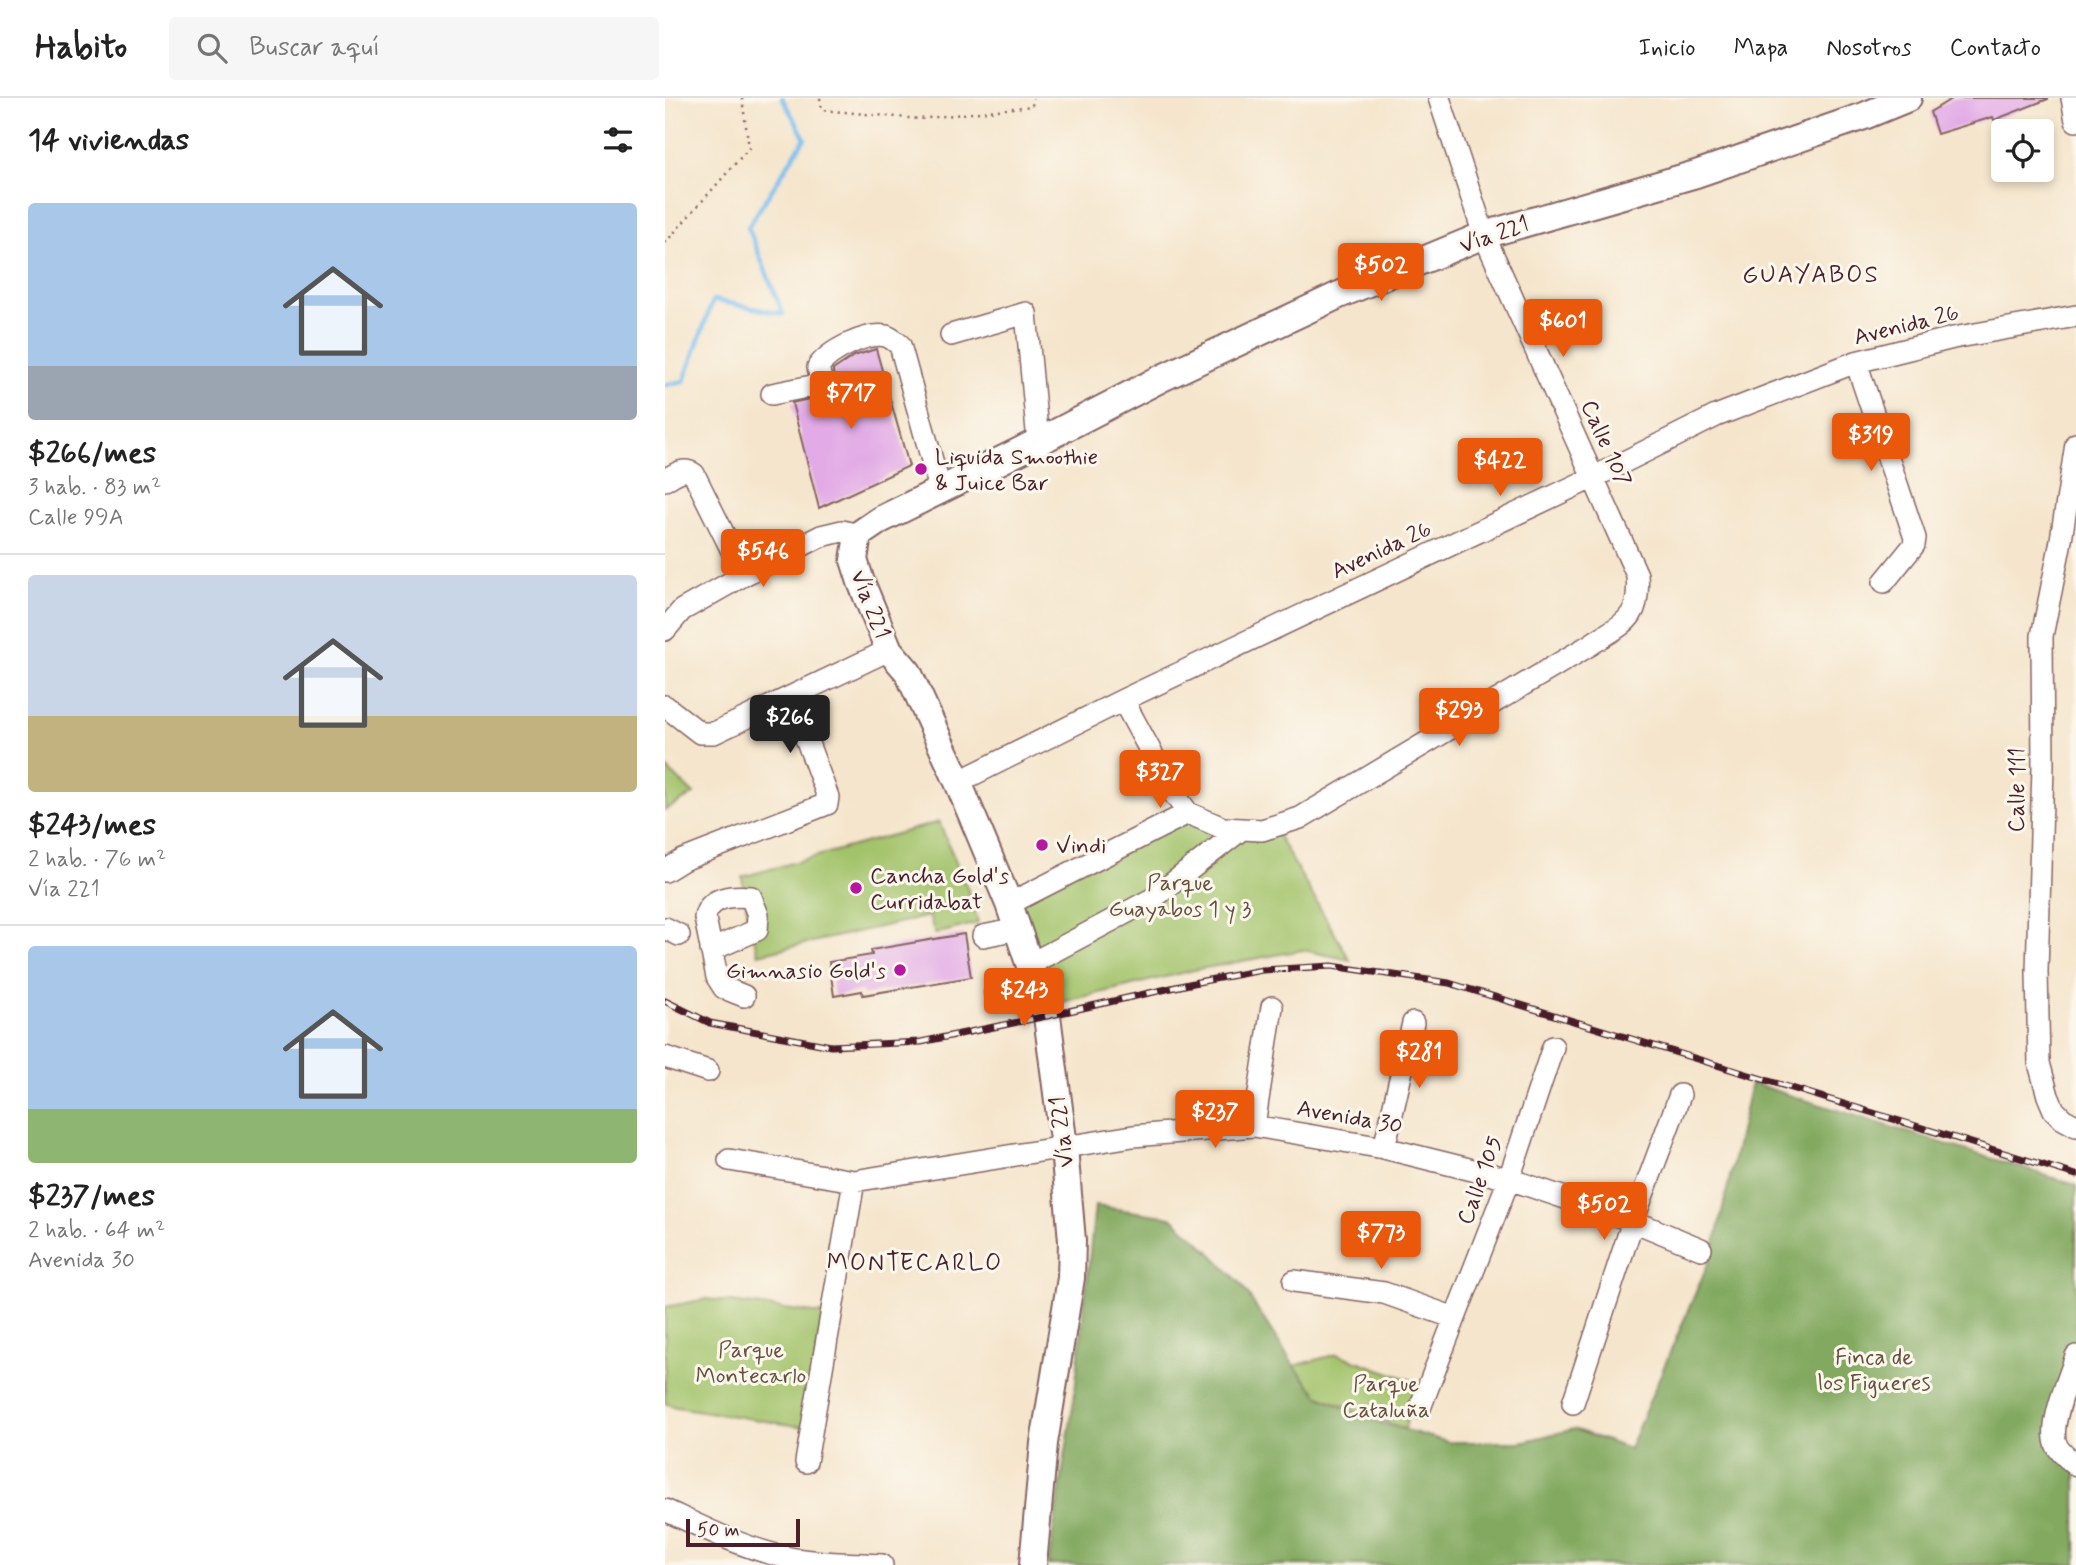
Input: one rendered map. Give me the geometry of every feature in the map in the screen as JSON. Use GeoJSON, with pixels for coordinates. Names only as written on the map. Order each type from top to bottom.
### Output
{"type":"FeatureCollection","features":[{"type":"Feature","properties":{"kind":"main road","name":"Vía 221"},"geometry":{"type":"LineString","coordinates":[[1033,1565],[1044,1443],[1071,1278],[1072,1241],[1047,1016],[1009,904],[958,782],[908,672],[889,650],[854,560],[859,535],[880,520],[1162,378],[1301,313],[1483,235],[1696,174],[1908,98]]}},
{"type":"Feature","properties":{"kind":"street","name":"Calle 107"},"geometry":{"type":"LineString","coordinates":[[1252,830],[1300,818],[1590,645],[1631,616],[1639,597],[1637,575],[1483,235],[1439,98]]}},
{"type":"Feature","properties":{"kind":"street"},"geometry":{"type":"LineString","coordinates":[[2073,98],[2076,121]]}},
{"type":"Feature","properties":{"kind":"street"},"geometry":{"type":"LineString","coordinates":[[951,335],[1026,313],[1038,442]]}},
{"type":"Feature","properties":{"kind":"street","name":"Avenida 26"},"geometry":{"type":"LineString","coordinates":[[958,782],[1716,416],[1856,362],[1953,338],[2076,316]]}},
{"type":"Feature","properties":{"kind":"street"},"geometry":{"type":"LineString","coordinates":[[772,394],[822,384],[818,367],[825,356],[865,337],[887,336],[900,345],[940,489]]}},
{"type":"Feature","properties":{"kind":"street"},"geometry":{"type":"LineString","coordinates":[[1856,362],[1915,538],[1914,545],[1884,582]]}},
{"type":"Feature","properties":{"kind":"street","name":"Calle 111"},"geometry":{"type":"LineString","coordinates":[[2076,444],[2068,546],[2042,636],[2043,766],[2037,972],[2039,1063],[2054,1110],[2076,1126]]}},
{"type":"Feature","properties":{"kind":"street"},"geometry":{"type":"LineString","coordinates":[[665,480],[681,471],[694,474],[744,575]]}},
{"type":"Feature","properties":{"kind":"street"},"geometry":{"type":"LineString","coordinates":[[665,630],[682,610],[821,536],[842,531],[859,535]]}},
{"type":"Feature","properties":{"kind":"street"},"geometry":{"type":"LineString","coordinates":[[665,706],[700,733],[714,733],[889,650]]}},
{"type":"Feature","properties":{"kind":"street"},"geometry":{"type":"LineString","coordinates":[[665,871],[683,860],[827,804],[828,797],[790,698]]}},
{"type":"Feature","properties":{"kind":"street"},"geometry":{"type":"LineString","coordinates":[[1123,700],[1172,791],[1188,813],[1223,828],[1252,830]]}},
{"type":"Feature","properties":{"kind":"street"},"geometry":{"type":"LineString","coordinates":[[1009,904],[1188,813]]}},
{"type":"Feature","properties":{"kind":"street"},"geometry":{"type":"LineString","coordinates":[[995,993],[1033,973],[1152,899],[1252,830]]}},
{"type":"Feature","properties":{"kind":"street"},"geometry":{"type":"LineString","coordinates":[[983,936],[1018,929]]}},
{"type":"Feature","properties":{"kind":"street"},"geometry":{"type":"LineString","coordinates":[[712,950],[717,976],[724,988],[744,996]]}},
{"type":"Feature","properties":{"kind":"street"},"geometry":{"type":"LineString","coordinates":[[1254,1126],[1272,1007]]}},
{"type":"Feature","properties":{"kind":"street"},"geometry":{"type":"LineString","coordinates":[[1384,1147],[1413,1023]]}},
{"type":"Feature","properties":{"kind":"street","name":"Calle 105"},"geometry":{"type":"LineString","coordinates":[[1420,1408],[1509,1179],[1553,1047]]}},
{"type":"Feature","properties":{"kind":"street"},"geometry":{"type":"LineString","coordinates":[[665,1057],[708,1071]]}},
{"type":"Feature","properties":{"kind":"street"},"geometry":{"type":"LineString","coordinates":[[1573,1404],[1633,1221],[1680,1095]]}},
{"type":"Feature","properties":{"kind":"street","name":"Avenida 30"},"geometry":{"type":"LineString","coordinates":[[729,1160],[854,1181],[1133,1136],[1254,1126],[1384,1147],[1509,1179],[1633,1221],[1701,1249]]}},
{"type":"Feature","properties":{"kind":"street"},"geometry":{"type":"LineString","coordinates":[[806,1462],[854,1181]]}},
{"type":"Feature","properties":{"kind":"street"},"geometry":{"type":"LineString","coordinates":[[1294,1281],[1384,1293],[1455,1318]]}},
{"type":"Feature","properties":{"kind":"street"},"geometry":{"type":"LineString","coordinates":[[2076,1356],[2054,1435],[2057,1446],[2076,1465]]}},
{"type":"Feature","properties":{"kind":"street"},"geometry":{"type":"LineString","coordinates":[[665,1510],[764,1552],[813,1561],[882,1565]]}},
{"type":"Feature","properties":{"kind":"path"},"geometry":{"type":"LineString","coordinates":[[665,243],[749,148],[742,98]]}},
{"type":"Feature","properties":{"kind":"path"},"geometry":{"type":"LineString","coordinates":[[820,98],[823,110],[919,119],[1032,106],[1033,98]]}},
{"type":"Feature","properties":{"kind":"green space"},"geometry":{"type":"Polygon","coordinates":[[[665,767],[694,794],[665,810],[665,767]]]}},
{"type":"Feature","properties":{"kind":"green space","name":"Parque Guayabos 1 y 3"},"geometry":{"type":"Polygon","coordinates":[[[1180,808],[1217,826],[1273,827],[1350,960],[1303,950],[1194,970],[1062,1002],[1016,892],[1180,808]]]}},
{"type":"Feature","properties":{"kind":"green space","name":"Cancha Gold's Curridabat"},"geometry":{"type":"Polygon","coordinates":[[[939,822],[972,900],[978,923],[935,934],[929,916],[758,954],[742,877],[939,822]]]}},
{"type":"Feature","properties":{"kind":"green space","name":"Finca de los Figueres"},"geometry":{"type":"Polygon","coordinates":[[[1751,1083],[2076,1185],[2076,1375],[2056,1439],[2076,1468],[2076,1565],[1048,1565],[1074,1400],[1095,1206],[1171,1217],[1241,1284],[1294,1366],[1319,1396],[1374,1421],[1448,1442],[1521,1442],[1574,1429],[1629,1449],[1713,1252],[1751,1083]]]}},
{"type":"Feature","properties":{"kind":"green space","name":"Parque Montecarlo"},"geometry":{"type":"Polygon","coordinates":[[[707,1299],[823,1314],[804,1427],[665,1403],[665,1307],[707,1299]]]}},
{"type":"Feature","properties":{"kind":"green space","name":"Parque Cataluña"},"geometry":{"type":"Polygon","coordinates":[[[1337,1354],[1416,1382],[1405,1429],[1319,1396],[1294,1366],[1337,1354]]]}},
{"type":"Feature","properties":{"kind":"building"},"geometry":{"type":"Polygon","coordinates":[[[1953,98],[2048,98],[1997,119],[1993,117],[1937,134],[1930,112],[1953,98]]]}},
{"type":"Feature","properties":{"kind":"building"},"geometry":{"type":"Polygon","coordinates":[[[876,349],[909,466],[819,508],[792,403],[830,394],[835,387],[833,370],[854,356],[876,349]]]}},
{"type":"Feature","properties":{"kind":"building","name":"Gimnasio Gold's"},"geometry":{"type":"Polygon","coordinates":[[[964,934],[971,977],[863,995],[862,991],[834,996],[829,962],[872,955],[871,950],[964,934]]]}},
{"type":"Feature","properties":{"kind":"waterway"},"geometry":{"type":"LineString","coordinates":[[665,385],[684,381],[713,300],[783,314],[748,227],[805,138],[782,98]]}},
{"type":"Feature","properties":{"kind":"railway"},"geometry":{"type":"LineString","coordinates":[[665,1001],[710,1023],[831,1046],[921,1042],[1262,970],[1332,966],[1449,983],[2076,1175]]}},
{"type":"Feature","properties":{"kind":"place","name":"Liquida Smoothie & Juice Bar"},"geometry":{"type":"Point","coordinates":[921,469]}},
{"type":"Feature","properties":{"kind":"place","name":"Vindi"},"geometry":{"type":"Point","coordinates":[1042,845]}},
{"type":"Feature","properties":{"kind":"place","name":"Cancha Gold's Curridabat"},"geometry":{"type":"Point","coordinates":[856,888]}},
{"type":"Feature","properties":{"kind":"place","name":"Gimnasio Gold's"},"geometry":{"type":"Point","coordinates":[900,970]}},
{"type":"Feature","properties":{"kind":"district","name":"GUAYABOS"},"geometry":{"type":"Point","coordinates":[1811,274]}},
{"type":"Feature","properties":{"kind":"district","name":"MONTECARLO"},"geometry":{"type":"Point","coordinates":[915,1262]}}]}
